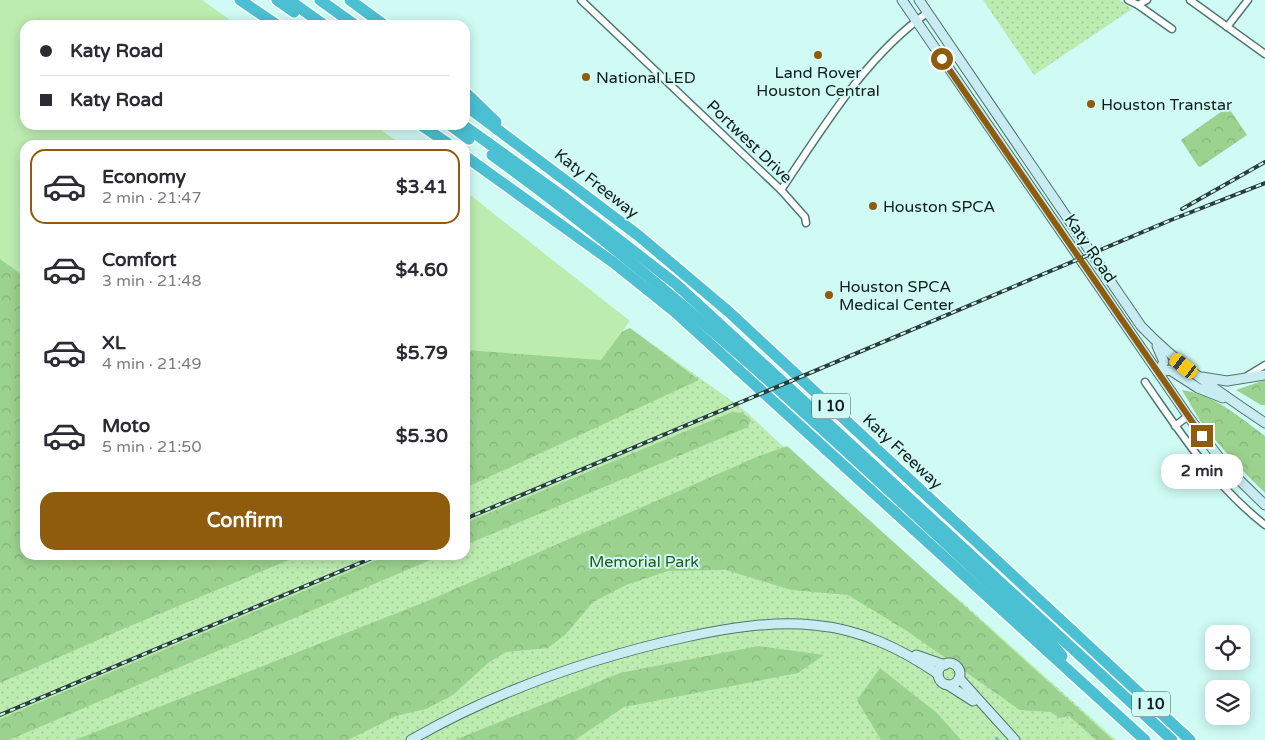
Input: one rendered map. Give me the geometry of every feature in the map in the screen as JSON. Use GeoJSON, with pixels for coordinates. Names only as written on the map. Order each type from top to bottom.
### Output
{"type":"FeatureCollection","features":[{"type":"Feature","properties":{"kind":"highway"},"geometry":{"type":"LineString","coordinates":[[240,0],[270,20]]}},
{"type":"Feature","properties":{"kind":"highway"},"geometry":{"type":"LineString","coordinates":[[244,0],[271,20]]}},
{"type":"Feature","properties":{"kind":"highway"},"geometry":{"type":"LineString","coordinates":[[277,0],[305,20]]}},
{"type":"Feature","properties":{"kind":"highway"},"geometry":{"type":"LineString","coordinates":[[289,0],[317,20]]}},
{"type":"Feature","properties":{"kind":"highway"},"geometry":{"type":"LineString","coordinates":[[320,0],[349,20]]}},
{"type":"Feature","properties":{"kind":"highway"},"geometry":{"type":"LineString","coordinates":[[350,0],[377,20]]}},
{"type":"Feature","properties":{"kind":"highway"},"geometry":{"type":"LineString","coordinates":[[470,96],[483,108],[508,137]]}},
{"type":"Feature","properties":{"kind":"highway","name":"Katy Freeway"},"geometry":{"type":"LineString","coordinates":[[470,109],[639,236],[729,312],[1190,740]]}},
{"type":"Feature","properties":{"kind":"highway"},"geometry":{"type":"LineString","coordinates":[[428,130],[443,140]]}},
{"type":"Feature","properties":{"kind":"highway"},"geometry":{"type":"LineString","coordinates":[[457,130],[580,221],[724,340],[1047,638],[1087,687]]}},
{"type":"Feature","properties":{"kind":"highway"},"geometry":{"type":"LineString","coordinates":[[470,130],[565,198],[676,284],[1172,740]]}},
{"type":"Feature","properties":{"kind":"highway","name":"I 10"},"geometry":{"type":"LineString","coordinates":[[470,160],[614,263],[675,312],[1145,740]]}},
{"type":"Feature","properties":{"kind":"main road","name":"Katy Road"},"geometry":{"type":"LineString","coordinates":[[902,0],[1188,416],[1220,459],[1265,505]]}},
{"type":"Feature","properties":{"kind":"main road","name":"Katy Road"},"geometry":{"type":"LineString","coordinates":[[918,0],[1141,326],[1195,375],[1261,420]]}},
{"type":"Feature","properties":{"kind":"main road"},"geometry":{"type":"LineString","coordinates":[[932,43],[942,35]]}},
{"type":"Feature","properties":{"kind":"main road"},"geometry":{"type":"LineString","coordinates":[[986,122],[995,113]]}},
{"type":"Feature","properties":{"kind":"main road"},"geometry":{"type":"LineString","coordinates":[[1152,337],[1164,359],[1164,366],[1158,372]]}},
{"type":"Feature","properties":{"kind":"main road"},"geometry":{"type":"LineString","coordinates":[[1158,372],[1170,370],[1198,388],[1232,402]]}},
{"type":"Feature","properties":{"kind":"main road"},"geometry":{"type":"LineString","coordinates":[[1195,375],[1211,380],[1265,375]]}},
{"type":"Feature","properties":{"kind":"main road"},"geometry":{"type":"LineString","coordinates":[[411,740],[447,719],[501,695],[557,674],[634,650],[702,634],[758,625],[815,625],[864,635],[945,665],[955,666],[959,671],[959,678],[954,684],[948,685]]}},
{"type":"Feature","properties":{"kind":"main road"},"geometry":{"type":"LineString","coordinates":[[899,649],[938,674],[940,681],[984,708]]}},
{"type":"Feature","properties":{"kind":"main road"},"geometry":{"type":"LineString","coordinates":[[938,674],[945,665]]}},
{"type":"Feature","properties":{"kind":"main road"},"geometry":{"type":"LineString","coordinates":[[959,678],[984,708],[1015,740]]}},
{"type":"Feature","properties":{"kind":"street","name":"Portwest Drive"},"geometry":{"type":"LineString","coordinates":[[581,0],[781,190],[805,217],[806,223]]}},
{"type":"Feature","properties":{"kind":"street"},"geometry":{"type":"LineString","coordinates":[[1128,0],[1137,2],[1147,0]]}},
{"type":"Feature","properties":{"kind":"street"},"geometry":{"type":"LineString","coordinates":[[1190,0],[1265,54]]}},
{"type":"Feature","properties":{"kind":"street"},"geometry":{"type":"LineString","coordinates":[[1227,27],[1248,0]]}},
{"type":"Feature","properties":{"kind":"street"},"geometry":{"type":"LineString","coordinates":[[1137,2],[1172,29]]}},
{"type":"Feature","properties":{"kind":"street"},"geometry":{"type":"LineString","coordinates":[[781,190],[855,85],[890,43],[927,13]]}},
{"type":"Feature","properties":{"kind":"street"},"geometry":{"type":"LineString","coordinates":[[1246,376],[1265,365]]}},
{"type":"Feature","properties":{"kind":"street"},"geometry":{"type":"LineString","coordinates":[[1145,382],[1207,470],[1226,491],[1265,525]]}},
{"type":"Feature","properties":{"kind":"street"},"geometry":{"type":"LineString","coordinates":[[1175,426],[1188,416]]}},
{"type":"Feature","properties":{"kind":"street"},"geometry":{"type":"LineString","coordinates":[[1207,470],[1220,459]]}},
{"type":"Feature","properties":{"kind":"green space"},"geometry":{"type":"Polygon","coordinates":[[[0,0],[202,0],[230,20],[20,20],[20,130],[381,130],[395,140],[20,140],[20,273],[0,259],[0,0]]]}},
{"type":"Feature","properties":{"kind":"green space"},"geometry":{"type":"Polygon","coordinates":[[[983,0],[1119,0],[1132,9],[1034,75],[983,0]]]}},
{"type":"Feature","properties":{"kind":"green space"},"geometry":{"type":"Polygon","coordinates":[[[1228,107],[1247,135],[1200,167],[1181,140],[1228,107]]]}},
{"type":"Feature","properties":{"kind":"green space"},"geometry":{"type":"Polygon","coordinates":[[[470,195],[630,321],[601,360],[470,350],[470,195]]]}},
{"type":"Feature","properties":{"kind":"green space"},"geometry":{"type":"Polygon","coordinates":[[[0,226],[20,256],[20,560],[289,560],[123,629],[0,683],[0,226]]]}},
{"type":"Feature","properties":{"kind":"green space","name":"Memorial Park"},"geometry":{"type":"Polygon","coordinates":[[[0,253],[20,495],[20,560],[470,560],[470,253],[588,347],[630,328],[743,409],[842,501],[963,603],[1116,740],[0,740],[0,253]]]}},
{"type":"Feature","properties":{"kind":"green space"},"geometry":{"type":"Polygon","coordinates":[[[470,253],[589,347],[630,328],[699,380],[470,486],[470,253]]]}},
{"type":"Feature","properties":{"kind":"green space"},"geometry":{"type":"Polygon","coordinates":[[[1265,380],[1265,405],[1261,405],[1236,390],[1265,380]]]}},
{"type":"Feature","properties":{"kind":"green space"},"geometry":{"type":"Polygon","coordinates":[[[1182,390],[1205,396],[1216,402],[1265,436],[1265,493],[1237,465],[1203,426],[1182,390]]]}},
{"type":"Feature","properties":{"kind":"green space"},"geometry":{"type":"Polygon","coordinates":[[[732,412],[743,413],[751,420],[748,427],[470,543],[470,521],[732,412]]]}},
{"type":"Feature","properties":{"kind":"green space"},"geometry":{"type":"Polygon","coordinates":[[[787,446],[1113,740],[1096,740],[1069,716],[1060,718],[1051,712],[1020,710],[907,631],[848,595],[791,590],[726,570],[668,571],[626,585],[593,602],[566,634],[548,648],[506,652],[488,663],[453,695],[426,709],[396,716],[348,740],[75,740],[425,602],[759,456],[787,446]]]}},
{"type":"Feature","properties":{"kind":"green space"},"geometry":{"type":"Polygon","coordinates":[[[377,560],[430,560],[9,740],[0,740],[0,719],[377,560]]]}},
{"type":"Feature","properties":{"kind":"green space"},"geometry":{"type":"Polygon","coordinates":[[[758,646],[824,655],[798,673],[624,707],[575,740],[455,740],[620,673],[758,646]]]}},
{"type":"Feature","properties":{"kind":"green space"},"geometry":{"type":"Polygon","coordinates":[[[880,668],[937,713],[961,740],[881,740],[857,700],[880,668]]]}},
{"type":"Feature","properties":{"kind":"green space"},"geometry":{"type":"Polygon","coordinates":[[[1066,724],[1079,729],[1092,740],[1086,740],[1073,731],[1064,729],[1057,734],[1054,740],[1049,740],[1055,728],[1066,724]]]}},
{"type":"Feature","properties":{"kind":"railway"},"geometry":{"type":"LineString","coordinates":[[1182,209],[1265,162]]}},
{"type":"Feature","properties":{"kind":"railway"},"geometry":{"type":"LineString","coordinates":[[470,517],[1171,220],[1265,183]]}},
{"type":"Feature","properties":{"kind":"railway"},"geometry":{"type":"LineString","coordinates":[[0,715],[367,560]]}},
{"type":"Feature","properties":{"kind":"place","name":"Land Rover Houston Central"},"geometry":{"type":"Point","coordinates":[818,55]}},
{"type":"Feature","properties":{"kind":"place","name":"National LED"},"geometry":{"type":"Point","coordinates":[586,77]}},
{"type":"Feature","properties":{"kind":"place","name":"Houston Transtar"},"geometry":{"type":"Point","coordinates":[1091,104]}},
{"type":"Feature","properties":{"kind":"place","name":"Houston SPCA"},"geometry":{"type":"Point","coordinates":[873,206]}},
{"type":"Feature","properties":{"kind":"place","name":"Houston SPCA Medical Center"},"geometry":{"type":"Point","coordinates":[829,295]}},
{"type":"Feature","properties":{"kind":"route"},"geometry":{"type":"LineString","coordinates":[[942,59],[1202,436]]}}]}
